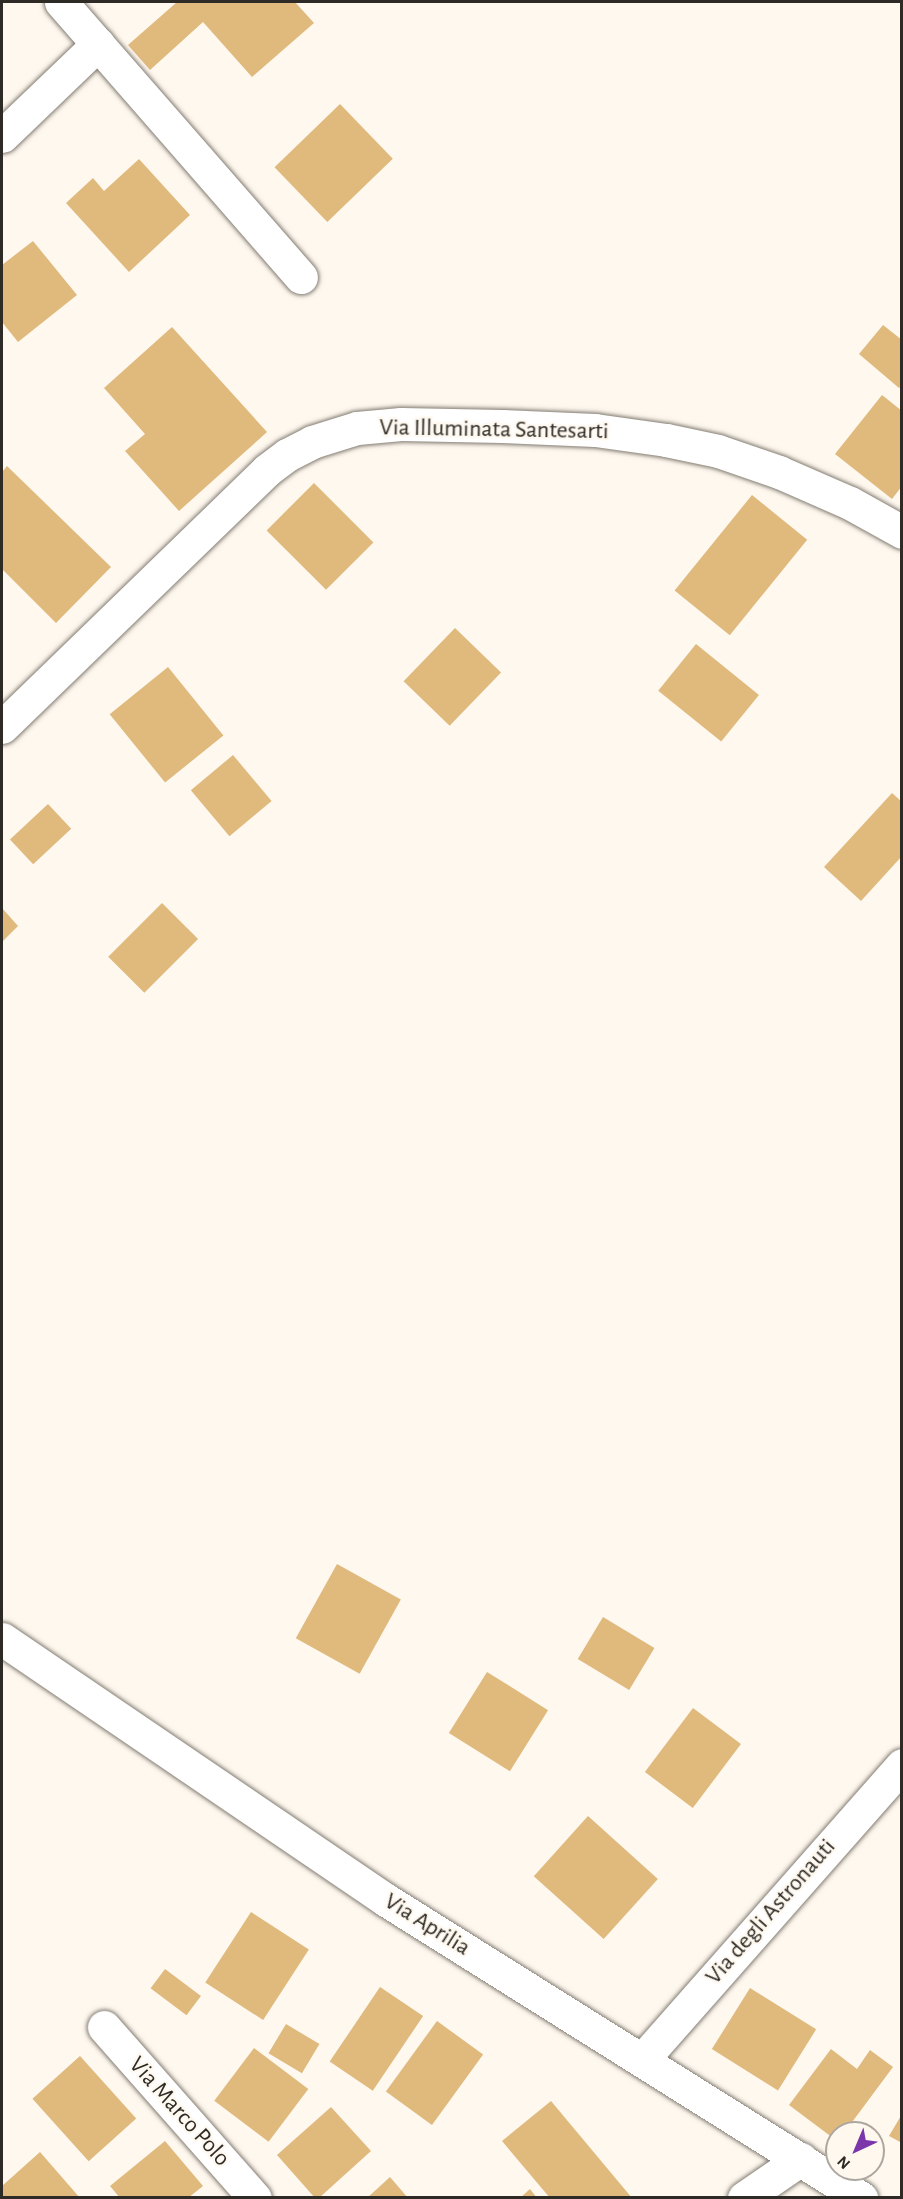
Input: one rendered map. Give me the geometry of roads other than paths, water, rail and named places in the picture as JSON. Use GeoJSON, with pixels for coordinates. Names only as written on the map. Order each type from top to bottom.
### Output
{"type":"FeatureCollection","features":[{"type":"Feature","properties":{"kind":"street"},"geometry":{"type":"LineString","coordinates":[[61,2],[301,277]]}},
{"type":"Feature","properties":{"kind":"street"},"geometry":{"type":"LineString","coordinates":[[2,136],[98,44]]}},
{"type":"Feature","properties":{"kind":"street","name":"Via Illuminata Santesarti"},"geometry":{"type":"LineString","coordinates":[[2,727],[255,480],[298,448],[337,433],[366,427],[412,424],[595,430],[666,440],[718,451],[779,472],[850,503],[902,532]]}},
{"type":"Feature","properties":{"kind":"street","name":"Via Aprilia"},"geometry":{"type":"LineString","coordinates":[[2,1639],[386,1900],[861,2198]]}},
{"type":"Feature","properties":{"kind":"street","name":"Via degli Astronauti"},"geometry":{"type":"LineString","coordinates":[[642,2060],[902,1765]]}},
{"type":"Feature","properties":{"kind":"street","name":"Via Marco Polo"},"geometry":{"type":"LineString","coordinates":[[104,2027],[255,2198]]}},
{"type":"Feature","properties":{"kind":"street"},"geometry":{"type":"LineString","coordinates":[[744,2198],[801,2159]]}}]}
